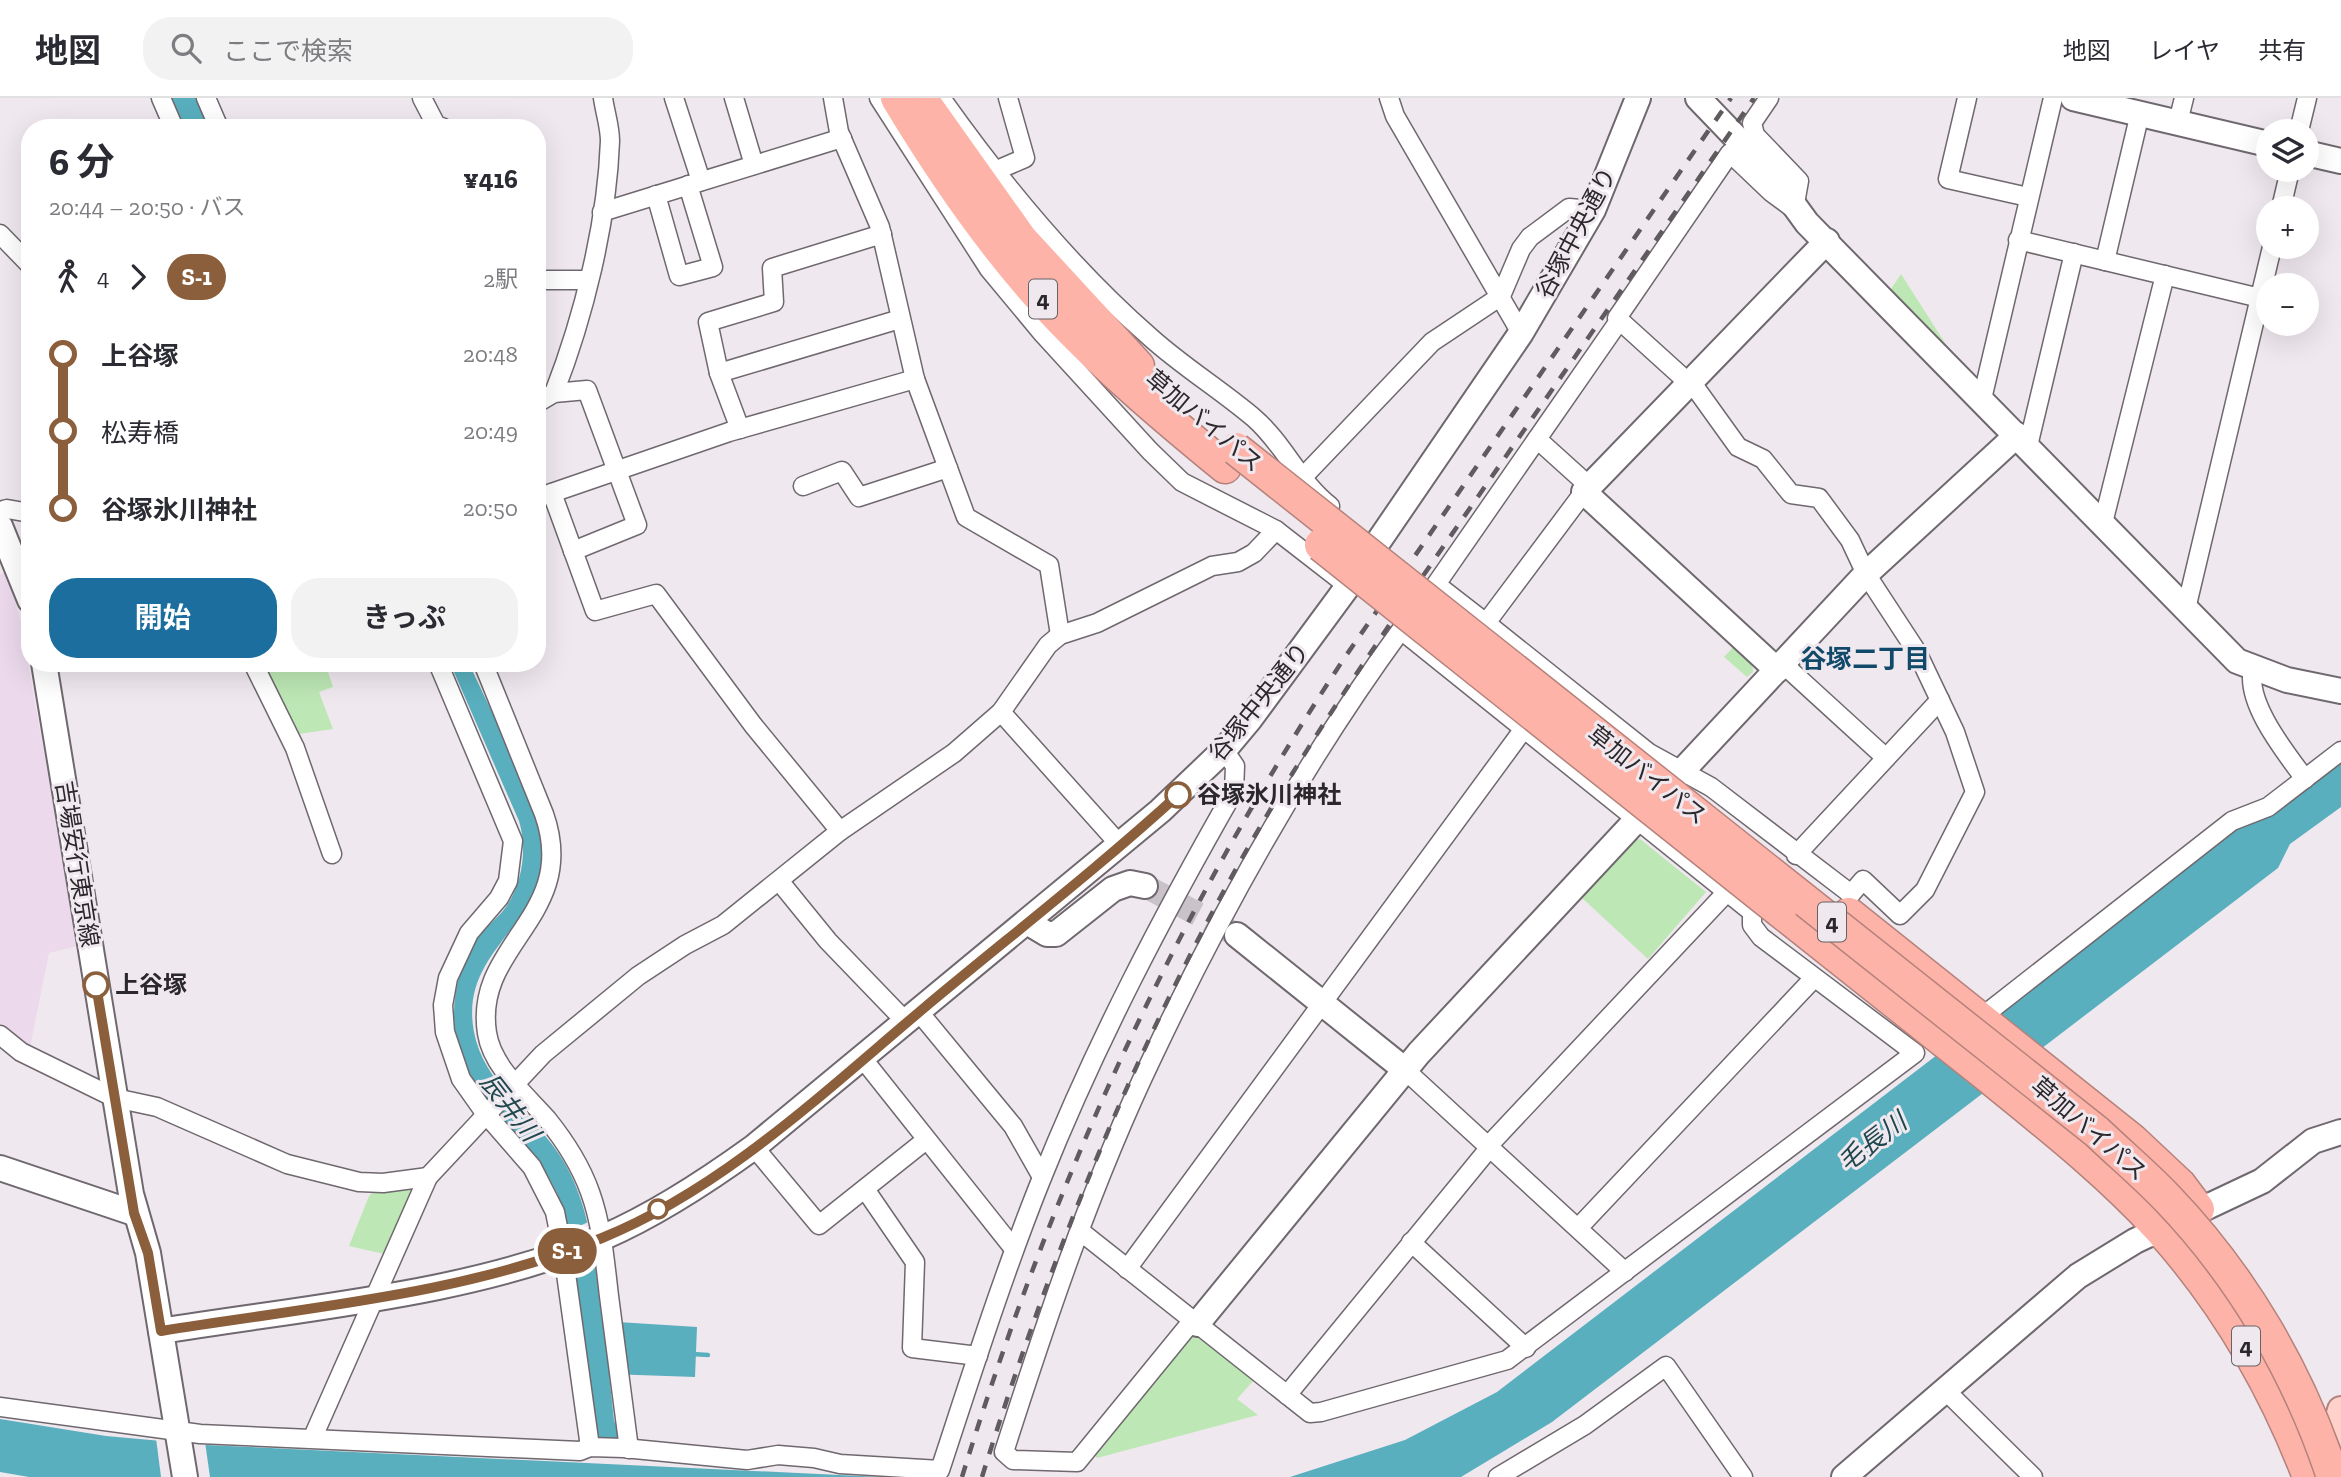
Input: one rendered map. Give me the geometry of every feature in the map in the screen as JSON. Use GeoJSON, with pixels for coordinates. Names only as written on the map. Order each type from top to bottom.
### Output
{"type":"FeatureCollection","features":[{"type":"Feature","properties":{"kind":"highway","name":"草加バイパス"},"geometry":{"type":"LineString","coordinates":[[897,98],[964,201],[1060,320],[1119,377],[1649,775],[2058,1101],[2167,1199],[2214,1252],[2250,1304],[2305,1403],[2327,1467]]}},
{"type":"Feature","properties":{"kind":"highway","name":"草加バイパス"},"geometry":{"type":"LineString","coordinates":[[922,98],[1021,239],[1132,360],[1230,458],[1780,911],[2080,1152],[2159,1228],[2216,1300],[2252,1355],[2295,1439],[2327,1467]]}},
{"type":"Feature","properties":{"kind":"highway"},"geometry":{"type":"LineString","coordinates":[[1649,775],[1712,806],[1849,914],[2132,1140],[2180,1185],[2198,1209]]}},
{"type":"Feature","properties":{"kind":"main road"},"geometry":{"type":"LineString","coordinates":[[2327,1467],[2341,1410]]}},
{"type":"Feature","properties":{"kind":"street"},"geometry":{"type":"LineString","coordinates":[[161,98],[170,119]]}},
{"type":"Feature","properties":{"kind":"street"},"geometry":{"type":"LineString","coordinates":[[206,98],[215,119]]}},
{"type":"Feature","properties":{"kind":"street"},"geometry":{"type":"LineString","coordinates":[[422,98],[433,119]]}},
{"type":"Feature","properties":{"kind":"street"},"geometry":{"type":"LineString","coordinates":[[554,393],[574,342],[602,212],[610,138],[603,98]]}},
{"type":"Feature","properties":{"kind":"street"},"geometry":{"type":"LineString","coordinates":[[656,195],[679,276],[713,267],[674,98]]}},
{"type":"Feature","properties":{"kind":"street"},"geometry":{"type":"LineString","coordinates":[[734,98],[754,165]]}},
{"type":"Feature","properties":{"kind":"street"},"geometry":{"type":"LineString","coordinates":[[833,98],[842,138],[882,234],[915,379],[966,517],[1049,565],[1060,635]]}},
{"type":"Feature","properties":{"kind":"street"},"geometry":{"type":"LineString","coordinates":[[880,98],[989,269],[1182,482],[1276,530],[1348,586]]}},
{"type":"Feature","properties":{"kind":"street"},"geometry":{"type":"LineString","coordinates":[[941,98],[995,171],[1120,316],[1254,418],[1269,432],[1320,498],[1378,542]]}},
{"type":"Feature","properties":{"kind":"street"},"geometry":{"type":"LineString","coordinates":[[995,171],[1025,158],[1008,98]]}},
{"type":"Feature","properties":{"kind":"street"},"geometry":{"type":"LineString","coordinates":[[1389,98],[1415,152],[1521,333]]}},
{"type":"Feature","properties":{"kind":"street","name":"谷塚中央通り"},"geometry":{"type":"LineString","coordinates":[[161,1331],[470,1279],[599,1239],[673,1201],[754,1147],[913,1018],[1120,845],[1224,750],[1276,686],[1348,586],[1521,333],[1593,210],[1638,98]]}},
{"type":"Feature","properties":{"kind":"street"},"geometry":{"type":"LineString","coordinates":[[1698,98],[1772,175],[1794,209]]}},
{"type":"Feature","properties":{"kind":"street"},"geometry":{"type":"LineString","coordinates":[[1769,98],[1752,123],[1755,135],[1799,181],[1794,209]]}},
{"type":"Feature","properties":{"kind":"street"},"geometry":{"type":"LineString","coordinates":[[1967,98],[1948,179],[2028,197]]}},
{"type":"Feature","properties":{"kind":"street"},"geometry":{"type":"LineString","coordinates":[[1982,399],[2053,98]]}},
{"type":"Feature","properties":{"kind":"street"},"geometry":{"type":"LineString","coordinates":[[2073,98],[2256,141]]}},
{"type":"Feature","properties":{"kind":"street"},"geometry":{"type":"LineString","coordinates":[[2178,122],[2184,98]]}},
{"type":"Feature","properties":{"kind":"street"},"geometry":{"type":"LineString","coordinates":[[2302,119],[2307,98]]}},
{"type":"Feature","properties":{"kind":"street"},"geometry":{"type":"LineString","coordinates":[[2105,261],[2140,113]]}},
{"type":"Feature","properties":{"kind":"street"},"geometry":{"type":"LineString","coordinates":[[602,212],[842,138]]}},
{"type":"Feature","properties":{"kind":"street"},"geometry":{"type":"LineString","coordinates":[[1437,585],[1649,753],[1711,787],[1796,855],[1851,894],[1863,880],[1900,915],[1925,890],[1975,792],[1955,732],[1917,652],[1866,574],[1850,540],[1819,498],[1791,494],[1763,460],[1738,447],[1691,384],[1617,318],[1730,153],[1827,241],[2237,661],[2253,669],[2341,691]]}},
{"type":"Feature","properties":{"kind":"street"},"geometry":{"type":"LineString","coordinates":[[2319,156],[2341,160]]}},
{"type":"Feature","properties":{"kind":"street"},"geometry":{"type":"LineString","coordinates":[[1303,477],[1432,342],[1501,296],[1521,248],[1531,237],[1569,208],[1593,210]]}},
{"type":"Feature","properties":{"kind":"street"},"geometry":{"type":"LineString","coordinates":[[0,234],[21,256]]}},
{"type":"Feature","properties":{"kind":"street"},"geometry":{"type":"LineString","coordinates":[[740,429],[719,373],[708,322],[774,302],[772,268],[882,234]]}},
{"type":"Feature","properties":{"kind":"street"},"geometry":{"type":"LineString","coordinates":[[2018,240],[2256,297]]}},
{"type":"Feature","properties":{"kind":"street"},"geometry":{"type":"LineString","coordinates":[[1486,623],[1586,488],[1691,384],[1827,241]]}},
{"type":"Feature","properties":{"kind":"street"},"geometry":{"type":"LineString","coordinates":[[1619,321],[1437,585],[1401,631],[1327,742],[1236,897],[1153,1056],[1080,1231],[1004,1452],[1013,1460],[1077,1462],[1404,1069],[1866,574],[2023,440],[2074,253]]}},
{"type":"Feature","properties":{"kind":"street"},"geometry":{"type":"LineString","coordinates":[[2103,523],[2165,275]]}},
{"type":"Feature","properties":{"kind":"street"},"geometry":{"type":"LineString","coordinates":[[546,280],[587,280]]}},
{"type":"Feature","properties":{"kind":"street"},"geometry":{"type":"LineString","coordinates":[[2186,609],[2256,315]]}},
{"type":"Feature","properties":{"kind":"street"},"geometry":{"type":"LineString","coordinates":[[719,373],[900,319]]}},
{"type":"Feature","properties":{"kind":"street"},"geometry":{"type":"LineString","coordinates":[[546,495],[740,429],[915,379]]}},
{"type":"Feature","properties":{"kind":"street"},"geometry":{"type":"LineString","coordinates":[[546,398],[554,393],[587,390],[637,525],[573,551]]}},
{"type":"Feature","properties":{"kind":"street"},"geometry":{"type":"LineString","coordinates":[[1537,439],[1586,488],[1780,667],[1886,758]]}},
{"type":"Feature","properties":{"kind":"street"},"geometry":{"type":"LineString","coordinates":[[803,486],[842,471],[859,497],[948,468]]}},
{"type":"Feature","properties":{"kind":"street"},"geometry":{"type":"LineString","coordinates":[[546,497],[573,551],[595,611],[656,594],[753,725],[840,831]]}},
{"type":"Feature","properties":{"kind":"street"},"geometry":{"type":"LineString","coordinates":[[0,511],[7,509],[21,511]]}},
{"type":"Feature","properties":{"kind":"street"},"geometry":{"type":"LineString","coordinates":[[0,526],[21,578]]}},
{"type":"Feature","properties":{"kind":"street"},"geometry":{"type":"LineString","coordinates":[[313,1437],[428,1177],[512,1084],[572,1028],[638,976],[684,945],[723,925],[780,882],[840,831],[954,753],[1001,712],[1048,645],[1060,635],[1097,623],[1212,566],[1238,562],[1254,553],[1276,530]]}},
{"type":"Feature","properties":{"kind":"street"},"geometry":{"type":"LineString","coordinates":[[1080,1231],[1287,1395],[1311,1413],[1321,1412],[1507,1360],[1915,1053],[1761,937],[1752,925],[1752,912],[1401,631]]}},
{"type":"Feature","properties":{"kind":"street"},"geometry":{"type":"LineString","coordinates":[[2253,669],[2252,687],[2262,710],[2278,743],[2305,779]]}},
{"type":"Feature","properties":{"kind":"street","name":"吉場安行東京線"},"geometry":{"type":"LineString","coordinates":[[45,672],[134,1213],[148,1253],[185,1477]]}},
{"type":"Feature","properties":{"kind":"street"},"geometry":{"type":"LineString","coordinates":[[257,672],[295,748],[332,854]]}},
{"type":"Feature","properties":{"kind":"street"},"geometry":{"type":"LineString","coordinates":[[442,672],[513,841],[508,881],[499,898],[458,950],[448,978],[443,1006],[445,1032],[454,1064],[487,1111],[533,1167],[555,1212],[565,1251],[592,1448]]}},
{"type":"Feature","properties":{"kind":"street"},"geometry":{"type":"LineString","coordinates":[[487,672],[551,833],[552,861],[548,886],[536,913],[496,971],[486,1003],[487,1037],[512,1084],[569,1150],[590,1191],[620,1376],[626,1448]]}},
{"type":"Feature","properties":{"kind":"street"},"geometry":{"type":"LineString","coordinates":[[1796,855],[1940,700]]}},
{"type":"Feature","properties":{"kind":"street"},"geometry":{"type":"LineString","coordinates":[[1001,712],[1120,845]]}},
{"type":"Feature","properties":{"kind":"street"},"geometry":{"type":"LineString","coordinates":[[1127,1269],[1523,730]]}},
{"type":"Feature","properties":{"kind":"street"},"geometry":{"type":"LineString","coordinates":[[0,1407],[180,1437],[313,1437],[568,1451],[626,1448],[695,1457],[747,1460],[778,1455],[814,1458],[840,1465],[940,1470],[1014,1250],[1042,1177],[1145,953],[1234,791],[1235,766],[1224,750]]}},
{"type":"Feature","properties":{"kind":"street"},"geometry":{"type":"LineString","coordinates":[[1945,1043],[1980,1019],[2232,821],[2269,807],[2341,751]]}},
{"type":"Feature","properties":{"kind":"street"},"geometry":{"type":"LineString","coordinates":[[780,882],[828,941],[913,1018],[1013,1126],[1042,1177]]}},
{"type":"Feature","properties":{"kind":"street"},"geometry":{"type":"LineString","coordinates":[[1027,922],[1047,934],[1056,934],[1114,889],[1130,883],[1145,886]]}},
{"type":"Feature","properties":{"kind":"street"},"geometry":{"type":"LineString","coordinates":[[1287,1395],[1490,1146],[1726,893]]}},
{"type":"Feature","properties":{"kind":"street"},"geometry":{"type":"LineString","coordinates":[[1237,935],[1404,1069],[1625,1272]]}},
{"type":"Feature","properties":{"kind":"street"},"geometry":{"type":"LineString","coordinates":[[1579,1227],[1814,978]]}},
{"type":"Feature","properties":{"kind":"street"},"geometry":{"type":"LineString","coordinates":[[0,1035],[21,1052],[115,1098],[157,1107],[287,1164],[359,1182],[383,1183],[428,1177]]}},
{"type":"Feature","properties":{"kind":"street"},"geometry":{"type":"LineString","coordinates":[[863,1059],[1014,1250]]}},
{"type":"Feature","properties":{"kind":"street"},"geometry":{"type":"LineString","coordinates":[[1844,1477],[2078,1276],[2159,1228],[2262,1181],[2313,1141],[2341,1132]]}},
{"type":"Feature","properties":{"kind":"street"},"geometry":{"type":"LineString","coordinates":[[754,1147],[819,1225],[926,1140]]}},
{"type":"Feature","properties":{"kind":"street"},"geometry":{"type":"LineString","coordinates":[[0,1168],[134,1213]]}},
{"type":"Feature","properties":{"kind":"street"},"geometry":{"type":"LineString","coordinates":[[865,1189],[915,1262],[912,1348],[978,1356]]}},
{"type":"Feature","properties":{"kind":"street"},"geometry":{"type":"LineString","coordinates":[[1411,1242],[1526,1348]]}},
{"type":"Feature","properties":{"kind":"street"},"geometry":{"type":"LineString","coordinates":[[1499,1477],[1584,1425],[1666,1366],[1744,1477]]}},
{"type":"Feature","properties":{"kind":"street"},"geometry":{"type":"LineString","coordinates":[[1944,1390],[2033,1477]]}},
{"type":"Feature","properties":{"kind":"shaded area"},"geometry":{"type":"Polygon","coordinates":[[[7,572],[21,623],[21,672],[30,672],[78,946],[49,953],[30,1047],[0,1027],[0,574],[7,572]]]}},
{"type":"Feature","properties":{"kind":"green space"},"geometry":{"type":"Polygon","coordinates":[[[1901,274],[1952,354],[1889,292],[1901,274]]]}},
{"type":"Feature","properties":{"kind":"green space"},"geometry":{"type":"Polygon","coordinates":[[[1734,646],[1752,661],[1753,672],[1747,677],[1724,657],[1734,646]]]}},
{"type":"Feature","properties":{"kind":"green space"},"geometry":{"type":"Polygon","coordinates":[[[268,672],[328,672],[333,687],[319,692],[333,729],[299,734],[268,672]]]}},
{"type":"Feature","properties":{"kind":"green space"},"geometry":{"type":"Polygon","coordinates":[[[1640,839],[1706,892],[1648,959],[1581,897],[1634,840],[1640,839]]]}},
{"type":"Feature","properties":{"kind":"green space"},"geometry":{"type":"Polygon","coordinates":[[[413,1186],[384,1254],[349,1246],[369,1196],[374,1191],[413,1186]]]}},
{"type":"Feature","properties":{"kind":"green space"},"geometry":{"type":"Polygon","coordinates":[[[1193,1334],[1254,1380],[1237,1399],[1258,1415],[1097,1458],[1094,1454],[1193,1334]]]}},
{"type":"Feature","properties":{"kind":"water"},"geometry":{"type":"Polygon","coordinates":[[[454,672],[473,672],[525,787],[541,836],[542,856],[538,882],[528,904],[488,961],[478,981],[472,1005],[474,1032],[480,1051],[500,1085],[553,1146],[573,1180],[591,1239],[602,1321],[697,1327],[695,1377],[609,1374],[614,1420],[621,1441],[596,1441],[596,1422],[573,1254],[557,1193],[531,1152],[471,1075],[461,1053],[455,1029],[455,994],[465,960],[477,939],[509,902],[519,880],[523,844],[519,821],[454,672]]]}},
{"type":"Feature","properties":{"kind":"water","name":"毛長川"},"geometry":{"type":"Polygon","coordinates":[[[2341,757],[2341,807],[2290,844],[2278,868],[1552,1422],[1461,1477],[1290,1477],[1405,1440],[1497,1392],[2215,842],[2341,757]]]}},
{"type":"Feature","properties":{"kind":"water"},"geometry":{"type":"Polygon","coordinates":[[[0,1419],[106,1436],[206,1445],[881,1477],[29,1477],[0,1472],[0,1419]]]}},
{"type":"Feature","properties":{"kind":"pier"},"geometry":{"type":"Polygon","coordinates":[[[591,1221],[597,1260],[572,1270],[565,1232],[591,1221]]]}},
{"type":"Feature","properties":{"kind":"pier"},"geometry":{"type":"Polygon","coordinates":[[[156,1438],[205,1442],[210,1477],[161,1477],[156,1438]]]}},
{"type":"Feature","properties":{"kind":"waterway","name":"辰井川"},"geometry":{"type":"LineString","coordinates":[[183,98],[193,119]]}},
{"type":"Feature","properties":{"kind":"waterway"},"geometry":{"type":"LineString","coordinates":[[692,1354],[708,1355]]}},
{"type":"Feature","properties":{"kind":"tunnel"},"geometry":{"type":"LineString","coordinates":[[1145,886],[1237,935]]}},
{"type":"Feature","properties":{"kind":"railway"},"geometry":{"type":"LineString","coordinates":[[962,1477],[1036,1261],[1078,1157],[1172,954],[1225,855],[1343,660],[1731,98]]}},
{"type":"Feature","properties":{"kind":"railway"},"geometry":{"type":"LineString","coordinates":[[982,1477],[1034,1320],[1094,1165],[1161,1014],[1237,867],[1293,772],[1383,634],[1754,98]]}},
{"type":"Feature","properties":{"kind":"bus line","name":"S-1"},"geometry":{"type":"LineString","coordinates":[[96,985],[134,1213],[148,1253],[161,1331],[394,1293],[470,1279],[567,1251],[634,1223],[702,1183],[754,1147],[817,1097],[1178,795]]}},
{"type":"Feature","properties":{"kind":"place","name":"谷塚氷川神社"},"geometry":{"type":"Point","coordinates":[1178,795]}},
{"type":"Feature","properties":{"kind":"place","name":"上谷塚"},"geometry":{"type":"Point","coordinates":[96,985]}},
{"type":"Feature","properties":{"kind":"district","name":"谷塚二丁目"},"geometry":{"type":"Point","coordinates":[1865,659]}}]}
